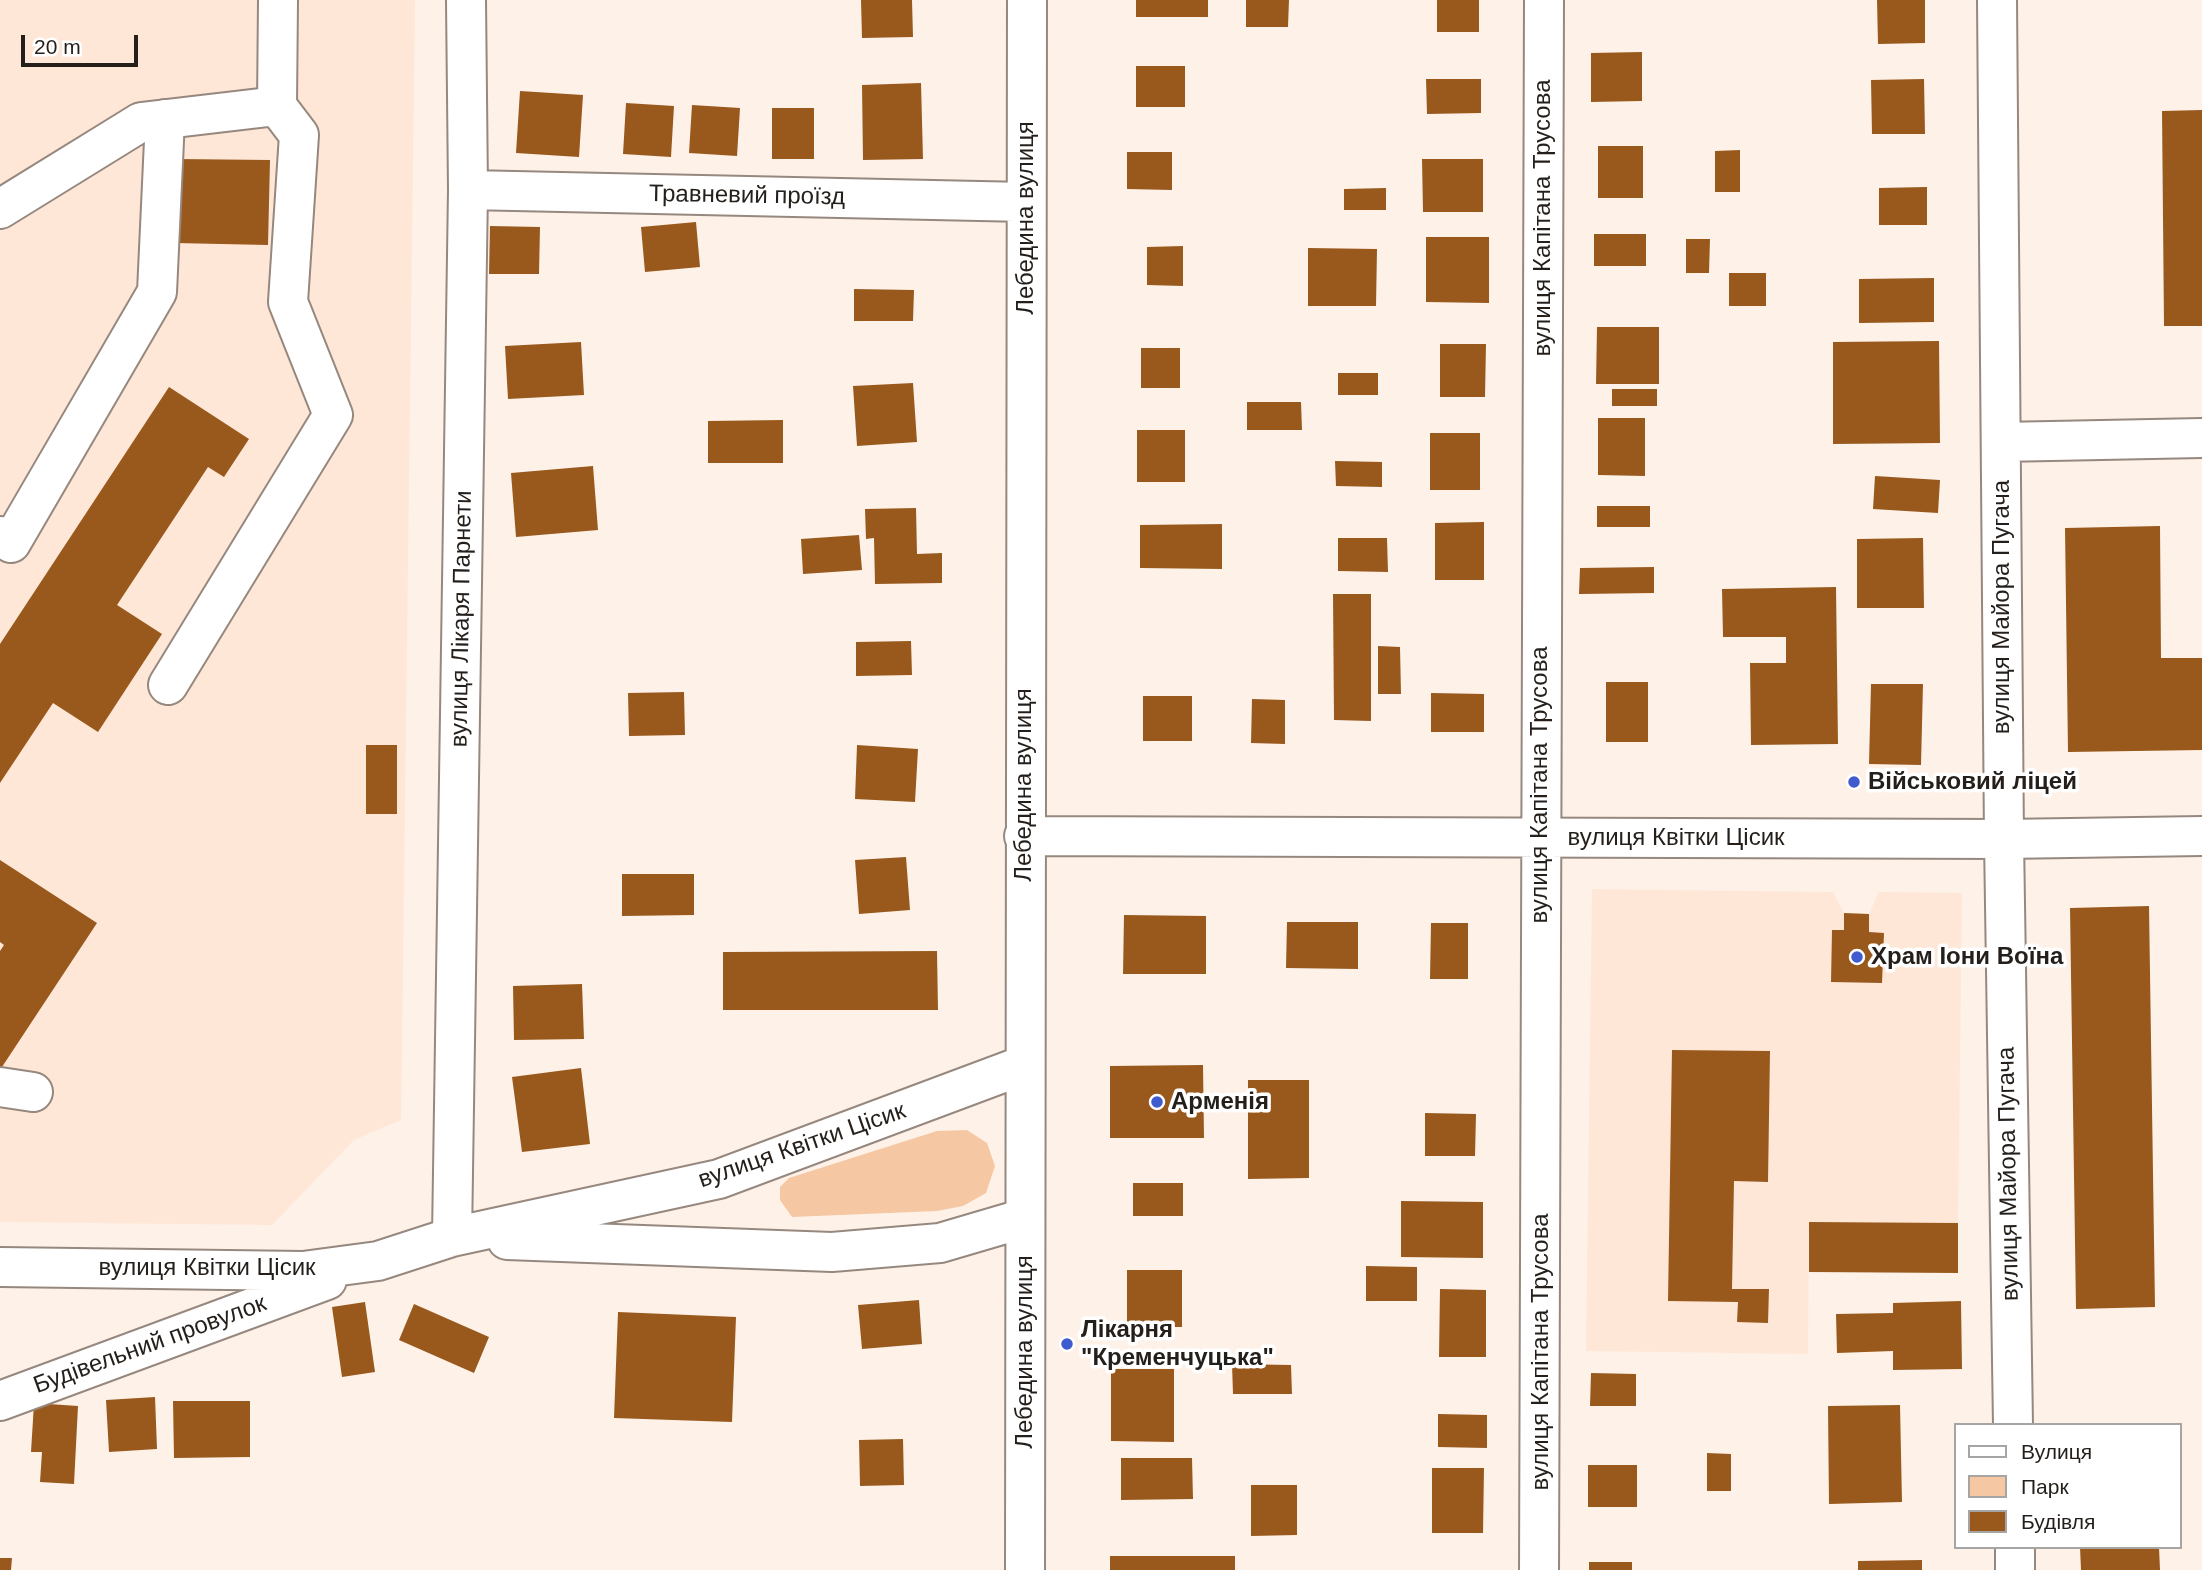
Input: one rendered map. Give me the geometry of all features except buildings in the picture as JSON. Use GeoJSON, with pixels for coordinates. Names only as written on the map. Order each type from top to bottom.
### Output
{"type":"FeatureCollection","features":[{"type":"Feature","properties":{"kind":"street"},"geometry":{"type":"LineString","coordinates":[[168,685],[333,415],[288,302],[299,135],[277,106],[278,0]]}},
{"type":"Feature","properties":{"kind":"street","name":"вулиця Лікаря Парнети"},"geometry":{"type":"LineString","coordinates":[[452,1237],[468,190],[466,0]]}},
{"type":"Feature","properties":{"kind":"street","name":"Лебедина вулиця"},"geometry":{"type":"LineString","coordinates":[[1025,1570],[1027,0]]}},
{"type":"Feature","properties":{"kind":"street","name":"вулиця Капітана Трусова"},"geometry":{"type":"LineString","coordinates":[[1539,1570],[1544,0]]}},
{"type":"Feature","properties":{"kind":"street","name":"вулиця Майора Пугача"},"geometry":{"type":"LineString","coordinates":[[1997,0],[2004,839],[2013,1423]]}},
{"type":"Feature","properties":{"kind":"street"},"geometry":{"type":"LineString","coordinates":[[0,209],[141,122],[277,106]]}},
{"type":"Feature","properties":{"kind":"street"},"geometry":{"type":"LineString","coordinates":[[0,537],[11,543],[157,292],[165,119]]}},
{"type":"Feature","properties":{"kind":"street","name":"Травневий проїзд"},"geometry":{"type":"LineString","coordinates":[[468,190],[1026,202]]}},
{"type":"Feature","properties":{"kind":"street"},"geometry":{"type":"LineString","coordinates":[[2001,442],[2202,438]]}},
{"type":"Feature","properties":{"kind":"street","name":"вулиця Квітки Цісик"},"geometry":{"type":"LineString","coordinates":[[1024,836],[2004,839],[2202,836]]}},
{"type":"Feature","properties":{"kind":"street","name":"вулиця Квітки Цісик"},"geometry":{"type":"LineString","coordinates":[[0,1268],[303,1271],[378,1261],[452,1237],[719,1179],[1024,1065]]}},
{"type":"Feature","properties":{"kind":"street","name":"вулиця Квітки Цісик"},"geometry":{"type":"LineString","coordinates":[[452,1237],[832,1252],[940,1243],[1025,1218]]}},
{"type":"Feature","properties":{"kind":"street","name":"Будівельний провулок"},"geometry":{"type":"LineString","coordinates":[[0,1401],[378,1261]]}},
{"type":"Feature","properties":{"kind":"street"},"geometry":{"type":"LineString","coordinates":[[2015,1549],[2015,1570]]}},
{"type":"Feature","properties":{"kind":"shaded area"},"geometry":{"type":"Polygon","coordinates":[[[0,0],[415,0],[401,1120],[354,1140],[272,1225],[0,1222],[0,0]]]}},
{"type":"Feature","properties":{"kind":"shaded area"},"geometry":{"type":"Polygon","coordinates":[[[1592,889],[1833,892],[1844,913],[1869,914],[1879,892],[1962,893],[1958,1223],[1809,1222],[1808,1354],[1586,1351],[1592,889]]]}},
{"type":"Feature","properties":{"kind":"green space"},"geometry":{"type":"Polygon","coordinates":[[[967,1130],[987,1143],[995,1166],[986,1193],[963,1206],[937,1211],[792,1217],[780,1200],[780,1187],[789,1178],[937,1131],[967,1130]]]}},
{"type":"Feature","properties":{"kind":"place","name":"Військовий ліцей"},"geometry":{"type":"Point","coordinates":[1854,782]}},
{"type":"Feature","properties":{"kind":"place","name":"Храм Іони Воїна"},"geometry":{"type":"Point","coordinates":[1857,957]}},
{"type":"Feature","properties":{"kind":"place","name":"Арменія"},"geometry":{"type":"Point","coordinates":[1157,1102]}},
{"type":"Feature","properties":{"kind":"place","name":"Лікарня \"Кременчуцька\""},"geometry":{"type":"Point","coordinates":[1067,1344]}}]}
